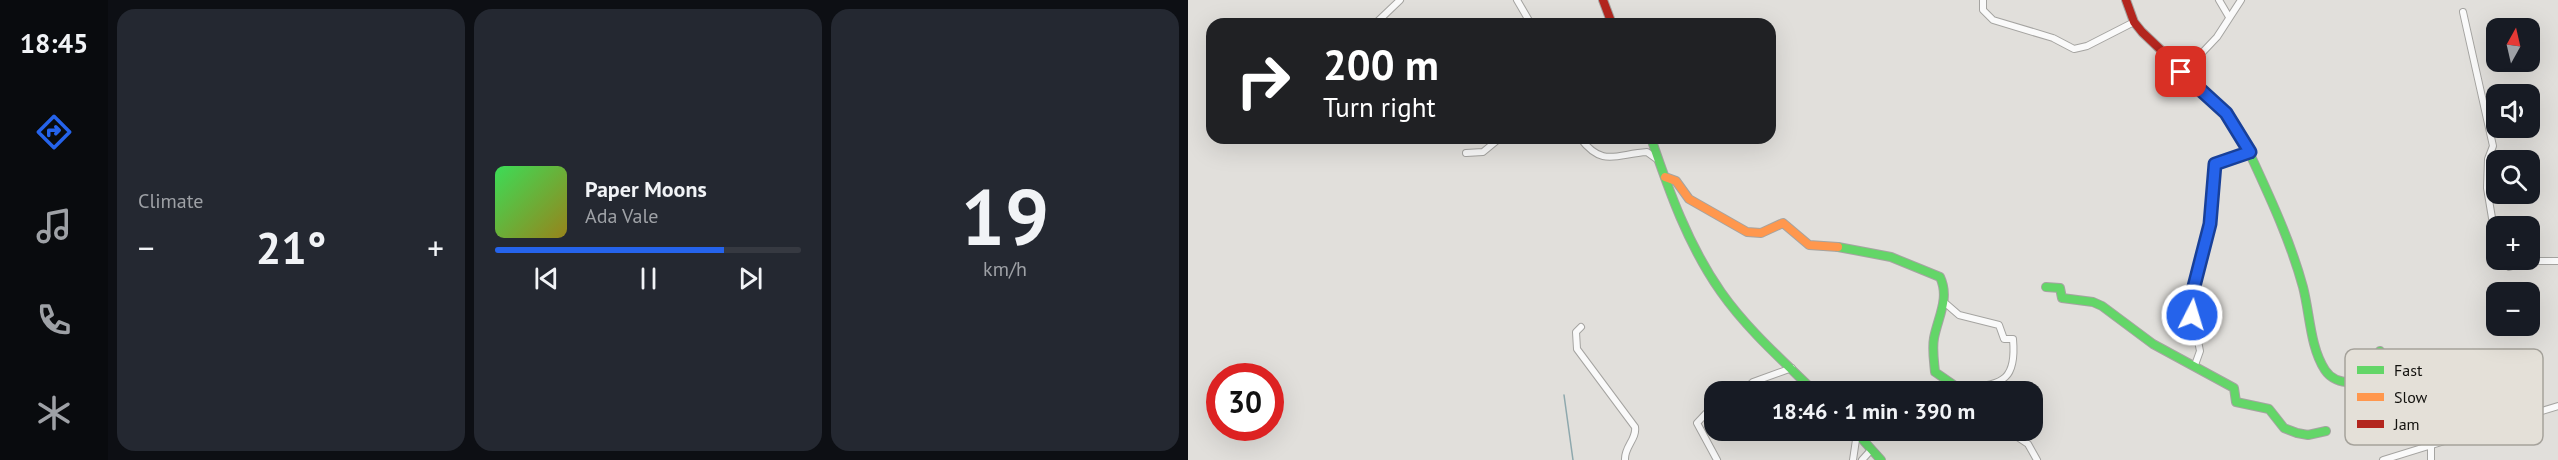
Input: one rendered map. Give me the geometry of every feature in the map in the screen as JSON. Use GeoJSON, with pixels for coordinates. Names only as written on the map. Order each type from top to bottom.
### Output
{"type":"FeatureCollection","features":[{"type":"Feature","properties":{"kind":"street"},"geometry":{"type":"LineString","coordinates":[[1381,18],[1400,0]]}},
{"type":"Feature","properties":{"kind":"street"},"geometry":{"type":"LineString","coordinates":[[1517,0],[1528,18]]}},
{"type":"Feature","properties":{"kind":"street"},"geometry":{"type":"LineString","coordinates":[[1603,0],[1610,18]]}},
{"type":"Feature","properties":{"kind":"street"},"geometry":{"type":"LineString","coordinates":[[1983,0],[1983,10],[1993,20],[2053,38],[2074,49],[2087,46],[2134,22]]}},
{"type":"Feature","properties":{"kind":"street"},"geometry":{"type":"LineString","coordinates":[[2126,0],[2134,22],[2183,74],[2226,113],[2250,152],[2281,222],[2303,287],[2318,357],[2322,366],[2332,377],[2345,380]]}},
{"type":"Feature","properties":{"kind":"street"},"geometry":{"type":"LineString","coordinates":[[2219,0],[2229,17]]}},
{"type":"Feature","properties":{"kind":"street"},"geometry":{"type":"LineString","coordinates":[[2183,74],[2217,36],[2241,0]]}},
{"type":"Feature","properties":{"kind":"street"},"geometry":{"type":"LineString","coordinates":[[2463,12],[2493,146],[2488,159],[2487,188],[2492,216]]}},
{"type":"Feature","properties":{"kind":"street"},"geometry":{"type":"LineString","coordinates":[[1466,153],[1483,152],[1493,144]]}},
{"type":"Feature","properties":{"kind":"street"},"geometry":{"type":"LineString","coordinates":[[1586,144],[1602,157],[1612,159],[1647,152],[1659,160]]}},
{"type":"Feature","properties":{"kind":"street"},"geometry":{"type":"LineString","coordinates":[[1653,144],[1686,231],[1720,291],[1744,320],[1804,381]]}},
{"type":"Feature","properties":{"kind":"street"},"geometry":{"type":"LineString","coordinates":[[2195,365],[2200,351],[2190,302],[2210,224],[2215,164],[2250,152]]}},
{"type":"Feature","properties":{"kind":"street"},"geometry":{"type":"LineString","coordinates":[[1665,177],[1676,181],[1689,199],[1747,232],[1761,232],[1783,223],[1809,244],[1835,246],[1891,257],[1940,277],[1943,282],[1944,302],[1934,339],[1935,372],[1948,381]]}},
{"type":"Feature","properties":{"kind":"street"},"geometry":{"type":"LineString","coordinates":[[2540,261],[2558,261]]}},
{"type":"Feature","properties":{"kind":"street"},"geometry":{"type":"LineString","coordinates":[[2046,287],[2060,288],[2062,298],[2092,302],[2102,306],[2153,344],[2234,388],[2236,402],[2269,409],[2284,428],[2308,435],[2326,431]]}},
{"type":"Feature","properties":{"kind":"street"},"geometry":{"type":"LineString","coordinates":[[1944,302],[1959,315],[1999,325],[2004,339],[2013,339],[2014,353],[2010,373],[1999,381]]}},
{"type":"Feature","properties":{"kind":"street"},"geometry":{"type":"LineString","coordinates":[[1581,327],[1576,332],[1577,349],[1635,427],[1637,434],[1625,455],[1625,460]]}},
{"type":"Feature","properties":{"kind":"street"},"geometry":{"type":"LineString","coordinates":[[1756,381],[1792,368]]}},
{"type":"Feature","properties":{"kind":"street"},"geometry":{"type":"LineString","coordinates":[[2543,411],[2558,406]]}},
{"type":"Feature","properties":{"kind":"street"},"geometry":{"type":"LineString","coordinates":[[1704,416],[1697,423],[1704,436]]}},
{"type":"Feature","properties":{"kind":"street"},"geometry":{"type":"LineString","coordinates":[[1707,441],[1717,460]]}},
{"type":"Feature","properties":{"kind":"street"},"geometry":{"type":"LineString","coordinates":[[1853,460],[1855,441]]}},
{"type":"Feature","properties":{"kind":"street"},"geometry":{"type":"LineString","coordinates":[[1863,441],[1881,460]]}},
{"type":"Feature","properties":{"kind":"street"},"geometry":{"type":"LineString","coordinates":[[2024,441],[2028,444],[2037,460]]}},
{"type":"Feature","properties":{"kind":"street"},"geometry":{"type":"LineString","coordinates":[[2383,460],[2434,445]]}},
{"type":"Feature","properties":{"kind":"street"},"geometry":{"type":"LineString","coordinates":[[2431,446],[2431,460]]}},
{"type":"Feature","properties":{"kind":"street"},"geometry":{"type":"LineString","coordinates":[[1862,460],[1870,450]]}},
{"type":"Feature","properties":{"kind":"waterway"},"geometry":{"type":"LineString","coordinates":[[1564,395],[1573,460]]}},
{"type":"Feature","properties":{"kind":"traffic: fast"},"geometry":{"type":"LineString","coordinates":[[2233,123],[2239,130],[2290,246],[2303,287],[2311,330],[2320,361],[2330,376],[2345,382]]}},
{"type":"Feature","properties":{"kind":"traffic: fast"},"geometry":{"type":"LineString","coordinates":[[1653,144],[1680,217],[1709,274],[1742,319],[1804,381]]}},
{"type":"Feature","properties":{"kind":"traffic: fast"},"geometry":{"type":"LineString","coordinates":[[1838,247],[1891,257],[1940,277],[1944,300],[1933,342],[1933,355],[1935,372],[1948,381]]}},
{"type":"Feature","properties":{"kind":"traffic: fast"},"geometry":{"type":"LineString","coordinates":[[2046,287],[2060,288],[2062,298],[2093,302],[2102,306],[2153,344],[2234,388],[2236,402],[2269,409],[2284,428],[2308,435],[2326,431]]}},
{"type":"Feature","properties":{"kind":"traffic: fast"},"geometry":{"type":"LineString","coordinates":[[1864,441],[1881,460]]}},
{"type":"Feature","properties":{"kind":"traffic: slow"},"geometry":{"type":"LineString","coordinates":[[1665,177],[1676,181],[1689,199],[1747,232],[1761,233],[1783,223],[1809,245],[1838,247]]}},
{"type":"Feature","properties":{"kind":"traffic: jam"},"geometry":{"type":"LineString","coordinates":[[1603,0],[1610,18]]}},
{"type":"Feature","properties":{"kind":"traffic: jam"},"geometry":{"type":"LineString","coordinates":[[2126,0],[2134,22],[2142,32],[2219,105],[2233,123]]}},
{"type":"Feature","properties":{"kind":"route"},"geometry":{"type":"LineString","coordinates":[[2181,72],[2226,113],[2239,130],[2250,152],[2215,164],[2210,224],[2190,302],[2192,315]]}}]}
